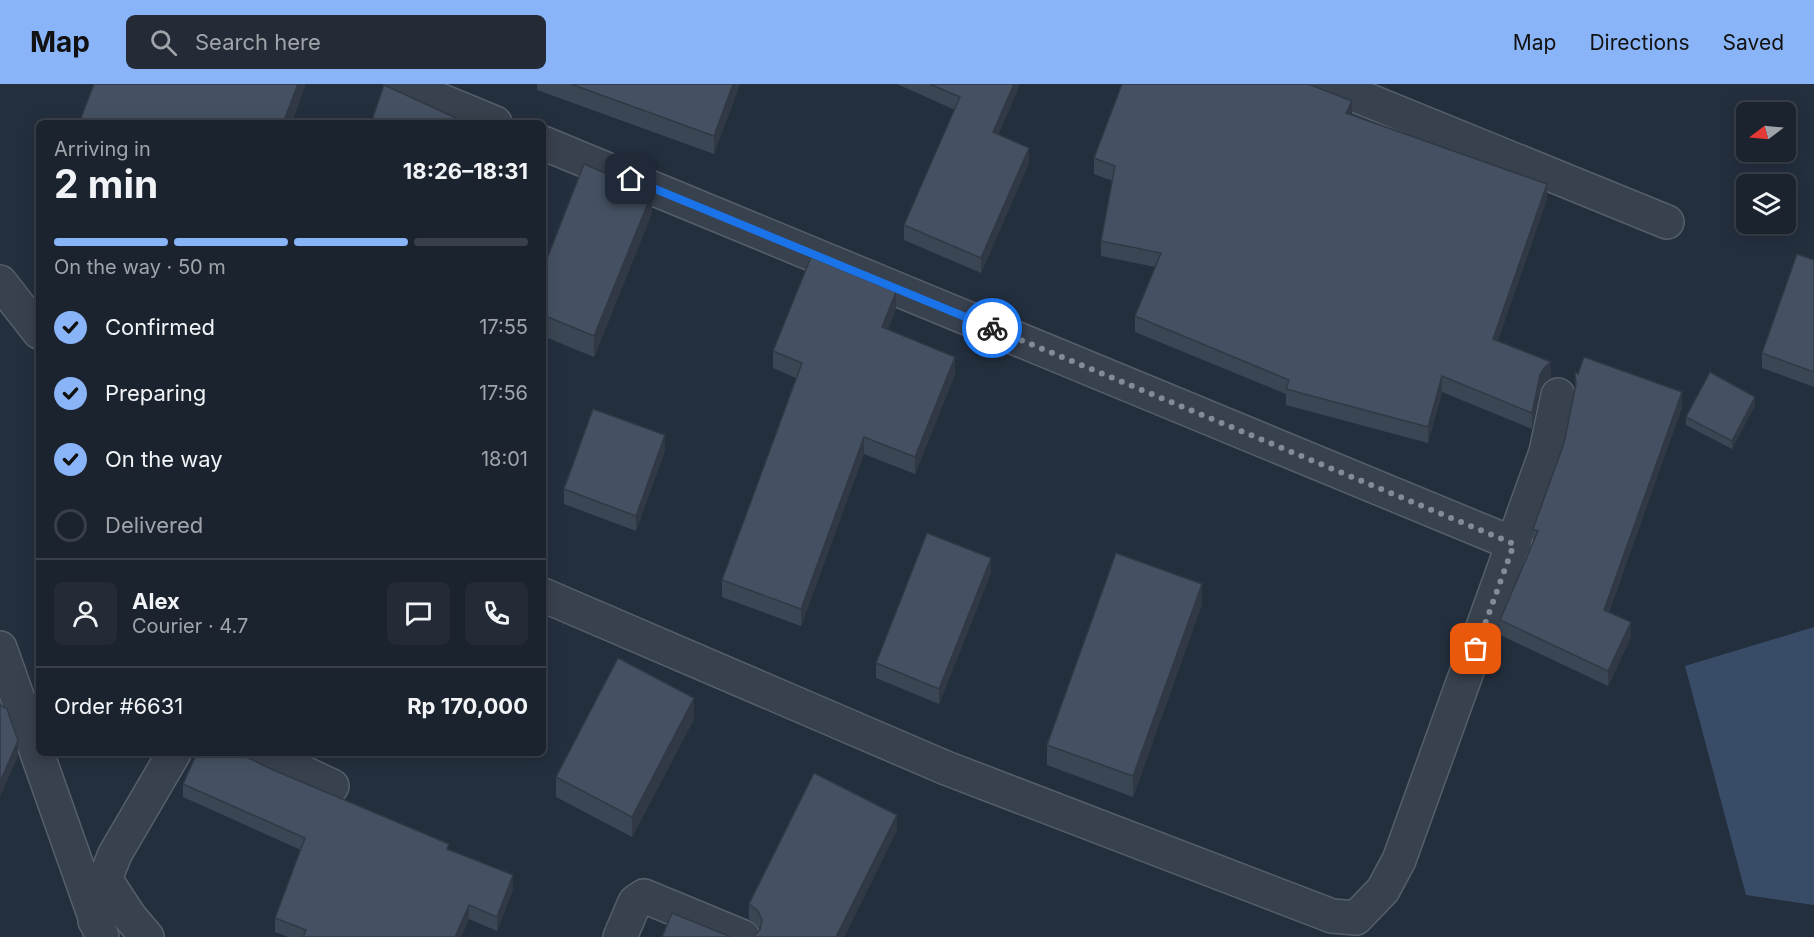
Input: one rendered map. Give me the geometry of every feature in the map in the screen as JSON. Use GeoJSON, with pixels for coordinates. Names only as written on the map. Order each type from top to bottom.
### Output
{"type":"FeatureCollection","features":[{"type":"Feature","properties":{"kind":"street"},"geometry":{"type":"LineString","coordinates":[[401,84],[488,120]]}},
{"type":"Feature","properties":{"kind":"street"},"geometry":{"type":"LineString","coordinates":[[1328,84],[1667,222]]}},
{"type":"Feature","properties":{"kind":"street"},"geometry":{"type":"LineString","coordinates":[[546,144],[1514,544]]}},
{"type":"Feature","properties":{"kind":"street"},"geometry":{"type":"LineString","coordinates":[[0,282],[36,328]]}},
{"type":"Feature","properties":{"kind":"street"},"geometry":{"type":"LineString","coordinates":[[546,596],[957,772],[1332,916],[1356,918],[1383,890],[1399,860],[1546,452],[1558,394]]}},
{"type":"Feature","properties":{"kind":"street"},"geometry":{"type":"LineString","coordinates":[[0,648],[36,754]]}},
{"type":"Feature","properties":{"kind":"street"},"geometry":{"type":"LineString","coordinates":[[37,756],[96,932]]}},
{"type":"Feature","properties":{"kind":"street"},"geometry":{"type":"LineString","coordinates":[[96,932],[105,879],[115,854],[172,756]]}},
{"type":"Feature","properties":{"kind":"street"},"geometry":{"type":"LineString","coordinates":[[267,756],[332,786]]}},
{"type":"Feature","properties":{"kind":"street"},"geometry":{"type":"LineString","coordinates":[[105,879],[130,917],[147,937]]}},
{"type":"Feature","properties":{"kind":"street"},"geometry":{"type":"LineString","coordinates":[[620,937],[635,902],[644,896],[743,937]]}},
{"type":"Feature","properties":{"kind":"water"},"geometry":{"type":"Polygon","coordinates":[[[1814,627],[1814,905],[1746,895],[1685,666],[1814,627]]]}},
{"type":"Feature","properties":{"kind":"building"},"geometry":{"type":"Polygon","coordinates":[[[94,84],[298,84],[284,120],[80,120],[94,84]]]}},
{"type":"Feature","properties":{"kind":"building"},"geometry":{"type":"Polygon","coordinates":[[[571,84],[733,84],[714,136],[571,84]]]}},
{"type":"Feature","properties":{"kind":"building"},"geometry":{"type":"Polygon","coordinates":[[[930,84],[1014,84],[993,132],[1029,148],[981,258],[904,225],[960,97],[930,84]]]}},
{"type":"Feature","properties":{"kind":"building"},"geometry":{"type":"Polygon","coordinates":[[[1122,84],[1308,84],[1352,101],[1346,113],[1547,184],[1493,339],[1551,362],[1540,375],[1532,413],[1442,376],[1428,427],[1286,389],[1289,380],[1135,316],[1161,253],[1101,241],[1115,166],[1094,158],[1122,84]]]}},
{"type":"Feature","properties":{"kind":"building"},"geometry":{"type":"Polygon","coordinates":[[[384,85],[460,120],[372,120],[384,85]]]}},
{"type":"Feature","properties":{"kind":"building"},"geometry":{"type":"Polygon","coordinates":[[[584,164],[652,193],[594,336],[546,316],[546,261],[584,164]]]}},
{"type":"Feature","properties":{"kind":"building"},"geometry":{"type":"Polygon","coordinates":[[[1797,254],[1814,260],[1814,372],[1762,353],[1797,254]]]}},
{"type":"Feature","properties":{"kind":"building"},"geometry":{"type":"Polygon","coordinates":[[[811,257],[896,292],[882,327],[955,357],[915,457],[864,437],[801,609],[722,580],[802,363],[773,351],[811,257]]]}},
{"type":"Feature","properties":{"kind":"building"},"geometry":{"type":"Polygon","coordinates":[[[1584,357],[1682,392],[1604,610],[1631,622],[1608,671],[1500,620],[1538,531],[1533,529],[1564,443],[1576,384],[1575,372],[1578,374],[1584,357]]]}},
{"type":"Feature","properties":{"kind":"building"},"geometry":{"type":"Polygon","coordinates":[[[1710,372],[1755,397],[1732,441],[1686,417],[1710,372]]]}},
{"type":"Feature","properties":{"kind":"building"},"geometry":{"type":"Polygon","coordinates":[[[593,409],[665,435],[636,516],[564,489],[593,409]]]}},
{"type":"Feature","properties":{"kind":"building"},"geometry":{"type":"Polygon","coordinates":[[[927,533],[991,558],[939,689],[876,663],[927,533]]]}},
{"type":"Feature","properties":{"kind":"building"},"geometry":{"type":"Polygon","coordinates":[[[1116,553],[1202,584],[1133,776],[1047,745],[1116,553]]]}},
{"type":"Feature","properties":{"kind":"building"},"geometry":{"type":"Polygon","coordinates":[[[618,658],[694,698],[632,817],[556,777],[618,658]]]}},
{"type":"Feature","properties":{"kind":"building"},"geometry":{"type":"Polygon","coordinates":[[[0,705],[7,709],[18,741],[0,782],[0,705]]]}},
{"type":"Feature","properties":{"kind":"building"},"geometry":{"type":"Polygon","coordinates":[[[196,756],[244,756],[449,844],[447,849],[513,875],[497,917],[469,905],[455,937],[303,937],[306,930],[275,918],[305,838],[183,784],[196,756]]]}},
{"type":"Feature","properties":{"kind":"building"},"geometry":{"type":"Polygon","coordinates":[[[814,773],[897,815],[836,937],[753,937],[760,930],[762,920],[758,911],[749,904],[814,773]]]}},
{"type":"Feature","properties":{"kind":"building"},"geometry":{"type":"Polygon","coordinates":[[[672,913],[731,937],[662,937],[672,913]]]}},
{"type":"Feature","properties":{"kind":"way so far"},"geometry":{"type":"LineString","coordinates":[[992,328],[1514,544],[1476,649]]}},
{"type":"Feature","properties":{"kind":"route"},"geometry":{"type":"LineString","coordinates":[[631,179],[992,328]]}}]}
